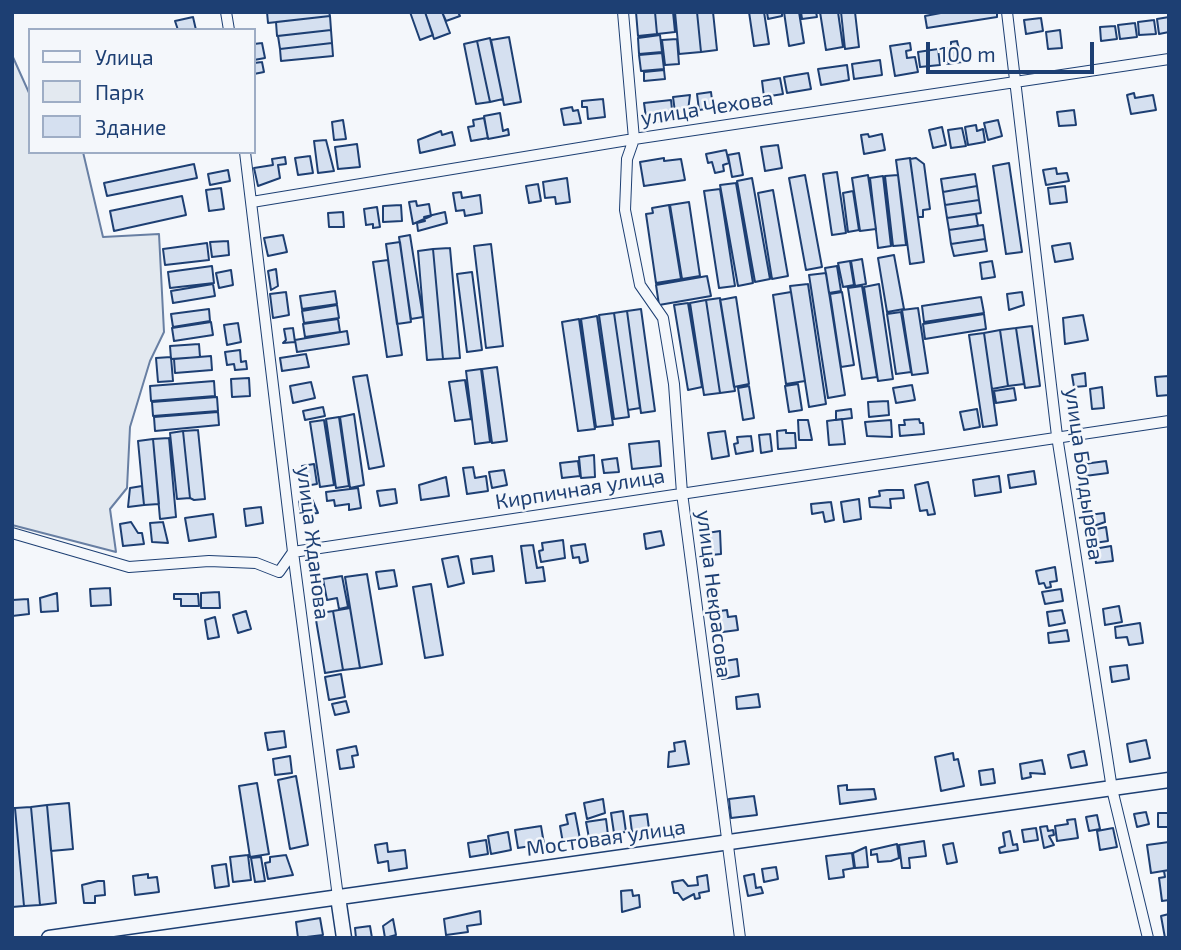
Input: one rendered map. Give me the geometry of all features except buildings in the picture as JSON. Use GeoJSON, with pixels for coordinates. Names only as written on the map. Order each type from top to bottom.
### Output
{"type":"FeatureCollection","features":[{"type":"Feature","properties":{"kind":"street","name":"улица Некрасова"},"geometry":{"type":"LineString","coordinates":[[623,12],[634,139],[627,159],[625,211],[640,285],[663,318],[674,384],[682,493],[740,938]]}},
{"type":"Feature","properties":{"kind":"street","name":"улица Болдырева"},"geometry":{"type":"LineString","coordinates":[[1007,12],[1057,436],[1112,789],[1148,938]]}},
{"type":"Feature","properties":{"kind":"street","name":"улица Чехова"},"geometry":{"type":"LineString","coordinates":[[252,202],[634,139],[1169,59]]}},
{"type":"Feature","properties":{"kind":"street","name":"улица Жданова"},"geometry":{"type":"LineString","coordinates":[[245,154],[293,552],[344,938]]}},
{"type":"Feature","properties":{"kind":"street","name":"Кирпичная улица"},"geometry":{"type":"LineString","coordinates":[[12,533],[129,567],[209,561],[256,563],[279,572],[293,552],[1169,421]]}},
{"type":"Feature","properties":{"kind":"street","name":"Мостовая улица"},"geometry":{"type":"LineString","coordinates":[[49,938],[1169,780]]}},
{"type":"Feature","properties":{"kind":"green space"},"geometry":{"type":"Polygon","coordinates":[[[12,55],[28,91],[28,154],[83,154],[103,237],[159,234],[164,332],[150,361],[130,427],[127,488],[110,509],[116,552],[12,525],[12,55]]]}}]}
